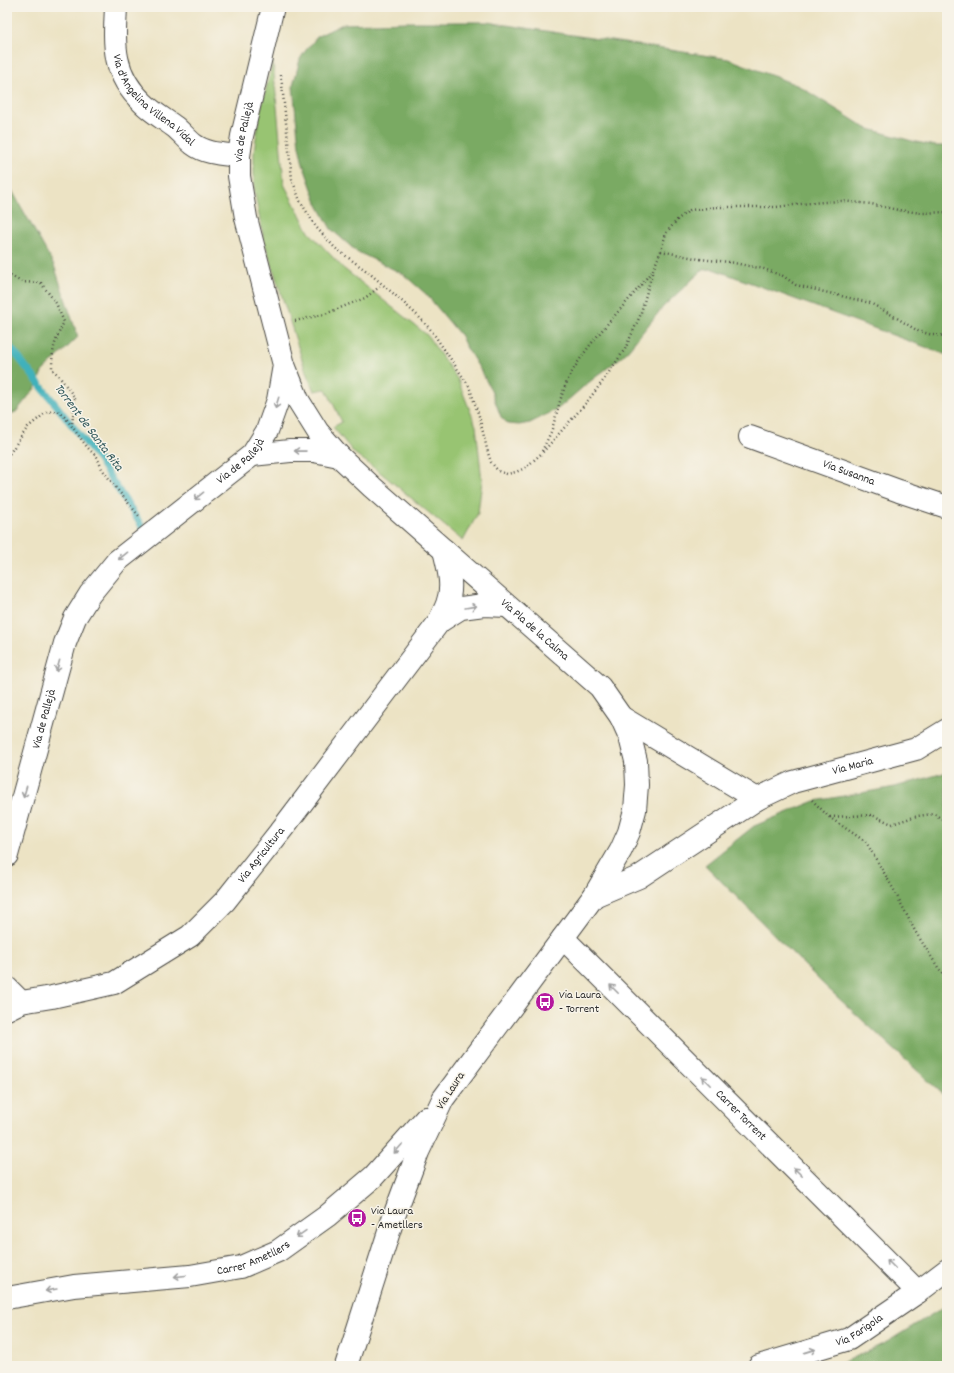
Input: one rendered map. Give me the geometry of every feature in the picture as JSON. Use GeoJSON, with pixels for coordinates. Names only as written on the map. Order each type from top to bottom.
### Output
{"type":"FeatureCollection","features":[{"type":"Feature","properties":{"kind":"street","name":"Via d'Angelina Villena Vidal"},"geometry":{"type":"LineString","coordinates":[[116,7],[114,45],[116,58],[127,83],[134,94],[144,104],[176,128],[194,144],[208,152],[239,156]]}},
{"type":"Feature","properties":{"kind":"street","name":"Via de Pallejà"},"geometry":{"type":"LineString","coordinates":[[7,854],[63,650],[75,618],[90,594],[117,561],[252,455],[267,430],[278,400],[284,365],[246,218],[239,176],[239,156],[246,116],[273,7]]}},
{"type":"Feature","properties":{"kind":"street","name":"Via Pla de la Calma"},"geometry":{"type":"LineString","coordinates":[[284,365],[298,400],[318,432],[339,456],[372,487],[600,687],[621,717],[630,737],[636,762],[637,785],[635,810],[629,832],[621,850]]}},
{"type":"Feature","properties":{"kind":"street","name":"Via Susanna"},"geometry":{"type":"LineString","coordinates":[[750,437],[947,507]]}},
{"type":"Feature","properties":{"kind":"street"},"geometry":{"type":"LineString","coordinates":[[252,455],[290,451],[314,451],[339,456]]}},
{"type":"Feature","properties":{"kind":"street","name":"Via Agricultura"},"geometry":{"type":"LineString","coordinates":[[12,1000],[52,997],[114,983],[190,936],[225,901],[286,824],[439,622],[448,603],[450,589],[450,572],[444,550]]}},
{"type":"Feature","properties":{"kind":"street","name":"Via Agricultura"},"geometry":{"type":"LineString","coordinates":[[439,622],[461,608],[484,605],[508,606]]}},
{"type":"Feature","properties":{"kind":"street"},"geometry":{"type":"LineString","coordinates":[[621,717],[757,799]]}},
{"type":"Feature","properties":{"kind":"street","name":"Via Maria"},"geometry":{"type":"LineString","coordinates":[[594,896],[639,876],[757,799],[793,782],[916,749],[947,730]]}},
{"type":"Feature","properties":{"kind":"street","name":"Via Laura"},"geometry":{"type":"LineString","coordinates":[[346,1366],[394,1216],[418,1152],[443,1099],[594,896],[621,850]]}},
{"type":"Feature","properties":{"kind":"street","name":"Carrer Torrent"},"geometry":{"type":"LineString","coordinates":[[563,938],[918,1292]]}},
{"type":"Feature","properties":{"kind":"street","name":"Carrer Ametllers"},"geometry":{"type":"LineString","coordinates":[[7,1298],[74,1286],[190,1276],[241,1267],[278,1251],[327,1216],[373,1177],[443,1099]]}},
{"type":"Feature","properties":{"kind":"street","name":"Via Farigola"},"geometry":{"type":"LineString","coordinates":[[759,1366],[849,1339],[918,1292],[947,1270]]}},
{"type":"Feature","properties":{"kind":"path"},"geometry":{"type":"LineString","coordinates":[[280,69],[292,179],[300,201],[316,227],[335,248],[368,272],[432,330],[470,386],[488,453],[498,471],[507,474],[525,468],[541,454],[586,403],[625,348],[640,316],[653,270],[661,251],[666,233],[690,210],[717,207],[776,207],[841,201],[871,204],[898,210],[922,213],[947,212]]}},
{"type":"Feature","properties":{"kind":"path"},"geometry":{"type":"LineString","coordinates":[[661,251],[699,259],[729,262],[764,269],[783,276],[796,285],[870,303],[918,332],[947,336]]}},
{"type":"Feature","properties":{"kind":"path"},"geometry":{"type":"LineString","coordinates":[[541,454],[550,432],[561,395],[572,372],[596,336],[640,287],[653,270]]}},
{"type":"Feature","properties":{"kind":"path"},"geometry":{"type":"LineString","coordinates":[[7,274],[22,282],[41,283],[56,303],[64,322],[55,340],[52,355],[52,369],[75,398],[72,426]]}},
{"type":"Feature","properties":{"kind":"path"},"geometry":{"type":"LineString","coordinates":[[274,326],[325,314],[365,298],[382,285]]}},
{"type":"Feature","properties":{"kind":"path"},"geometry":{"type":"LineString","coordinates":[[7,457],[28,427],[47,412],[58,411],[65,417],[87,447],[97,457],[102,469],[116,488],[153,532]]}},
{"type":"Feature","properties":{"kind":"path"},"geometry":{"type":"LineString","coordinates":[[947,822],[934,814],[917,816],[892,824],[872,815],[829,817],[866,842],[894,890],[915,931],[939,969],[947,977]]}},
{"type":"Feature","properties":{"kind":"green space"},"geometry":{"type":"Polygon","coordinates":[[[487,22],[729,59],[799,86],[866,128],[912,141],[936,146],[947,146],[947,355],[713,269],[703,270],[663,307],[624,355],[559,408],[530,423],[519,425],[508,424],[501,417],[491,390],[461,336],[426,294],[403,274],[356,251],[331,229],[317,203],[303,164],[299,146],[293,86],[300,59],[306,50],[318,36],[343,24],[487,22]]]}},
{"type":"Feature","properties":{"kind":"green space"},"geometry":{"type":"Polygon","coordinates":[[[273,62],[284,184],[309,232],[343,268],[427,335],[458,380],[476,426],[482,481],[478,513],[463,541],[381,473],[354,453],[333,427],[342,422],[326,389],[314,391],[306,372],[264,240],[254,190],[254,151],[260,112],[273,62]]]}},
{"type":"Feature","properties":{"kind":"green space"},"geometry":{"type":"Polygon","coordinates":[[[7,177],[10,187],[54,265],[78,337],[42,372],[36,387],[16,412],[7,415],[7,177]]]}},
{"type":"Feature","properties":{"kind":"green space"},"geometry":{"type":"Polygon","coordinates":[[[947,772],[947,1098],[821,982],[705,865],[754,826],[815,801],[895,787],[947,772]]]}},
{"type":"Feature","properties":{"kind":"green space"},"geometry":{"type":"Polygon","coordinates":[[[947,1305],[947,1366],[836,1366],[887,1342],[947,1305]]]}},
{"type":"Feature","properties":{"kind":"waterway","name":"Torrent de Santa Rita"},"geometry":{"type":"LineString","coordinates":[[7,343],[97,457],[145,531]]}},
{"type":"Feature","properties":{"kind":"place","name":"Via Laura - Torrent"},"geometry":{"type":"Point","coordinates":[545,1002]}},
{"type":"Feature","properties":{"kind":"place","name":"Via Laura - Ametllers"},"geometry":{"type":"Point","coordinates":[357,1218]}}]}
